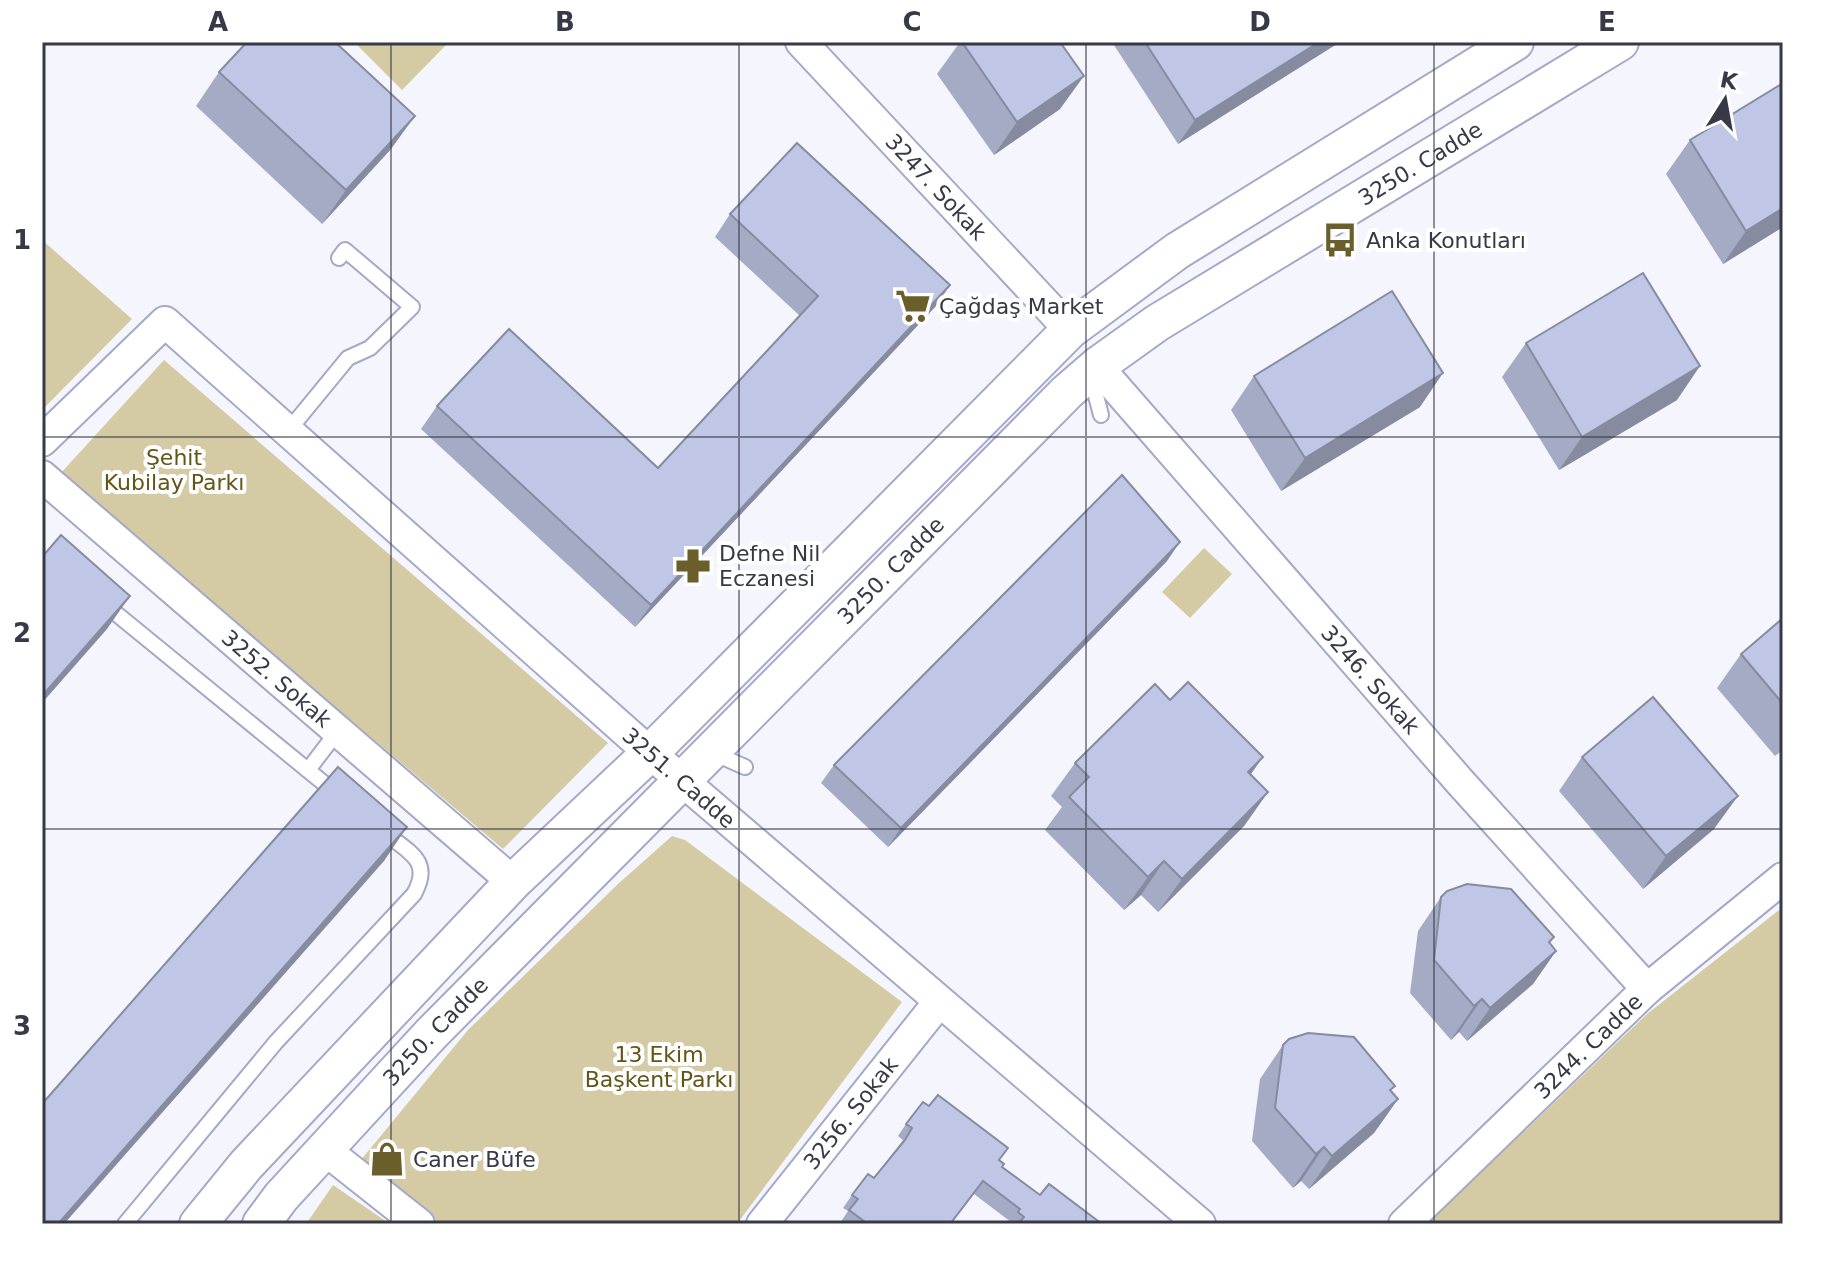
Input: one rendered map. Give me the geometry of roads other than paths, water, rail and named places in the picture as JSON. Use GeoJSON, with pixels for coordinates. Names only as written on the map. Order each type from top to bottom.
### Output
{"type":"FeatureCollection","features":[{"type":"Feature","properties":{"kind":"street","name":"3247. Sokak"},"geometry":{"type":"LineString","coordinates":[[801,42],[1070,330]]}},
{"type":"Feature","properties":{"kind":"street","name":"3250. Cadde"},"geometry":{"type":"LineString","coordinates":[[198,1224],[246,1165],[513,882],[650,753],[1070,330],[1177,251],[1515,42]]}},
{"type":"Feature","properties":{"kind":"street","name":"3250. Cadde"},"geometry":{"type":"LineString","coordinates":[[261,1224],[324,1149],[431,1034],[1041,417],[1093,369],[1157,323],[1620,42]]}},
{"type":"Feature","properties":{"kind":"street","name":"3251. Cadde"},"geometry":{"type":"LineString","coordinates":[[42,441],[165,322],[650,753],[1200,1224]]}},
{"type":"Feature","properties":{"kind":"street","name":"3246. Sokak"},"geometry":{"type":"LineString","coordinates":[[1093,369],[1647,989]]}},
{"type":"Feature","properties":{"kind":"street","name":"3252. Sokak"},"geometry":{"type":"LineString","coordinates":[[42,476],[513,882]]}},
{"type":"Feature","properties":{"kind":"street","name":"3244. Cadde"},"geometry":{"type":"LineString","coordinates":[[1404,1224],[1647,989],[1783,878]]}},
{"type":"Feature","properties":{"kind":"street","name":"3256. Sokak"},"geometry":{"type":"LineString","coordinates":[[772,1220],[939,1002]]}},
{"type":"Feature","properties":{"kind":"street"},"geometry":{"type":"LineString","coordinates":[[324,1149],[419,1224]]}},
{"type":"Feature","properties":{"kind":"lane"},"geometry":{"type":"LineString","coordinates":[[288,431],[348,358],[370,348],[412,307],[345,250],[339,258]]}},
{"type":"Feature","properties":{"kind":"lane"},"geometry":{"type":"LineString","coordinates":[[1093,369],[1101,415]]}},
{"type":"Feature","properties":{"kind":"lane"},"geometry":{"type":"LineString","coordinates":[[90,592],[352,806]]}},
{"type":"Feature","properties":{"kind":"lane"},"geometry":{"type":"LineString","coordinates":[[308,770],[337,732]]}},
{"type":"Feature","properties":{"kind":"lane"},"geometry":{"type":"LineString","coordinates":[[711,752],[745,767]]}},
{"type":"Feature","properties":{"kind":"lane"},"geometry":{"type":"LineString","coordinates":[[125,1224],[276,1042],[414,894],[421,882],[420,862],[375,825]]}},
{"type":"Feature","properties":{"kind":"place","name":"Anka Konutları"},"geometry":{"type":"Point","coordinates":[1340,240]}},
{"type":"Feature","properties":{"kind":"place","name":"Çağdaş Market"},"geometry":{"type":"Point","coordinates":[913,306]}},
{"type":"Feature","properties":{"kind":"place","name":"Defne Nil Eczanesi"},"geometry":{"type":"Point","coordinates":[693,566]}},
{"type":"Feature","properties":{"kind":"place","name":"Caner Büfe"},"geometry":{"type":"Point","coordinates":[387,1159]}},
{"type":"Feature","properties":{"kind":"park label","name":"Şehit Kubilay Parkı"},"geometry":{"type":"Point","coordinates":[174,470]}},
{"type":"Feature","properties":{"kind":"park label","name":"13 Ekim Başkent Parkı"},"geometry":{"type":"Point","coordinates":[659,1066]}}]}
